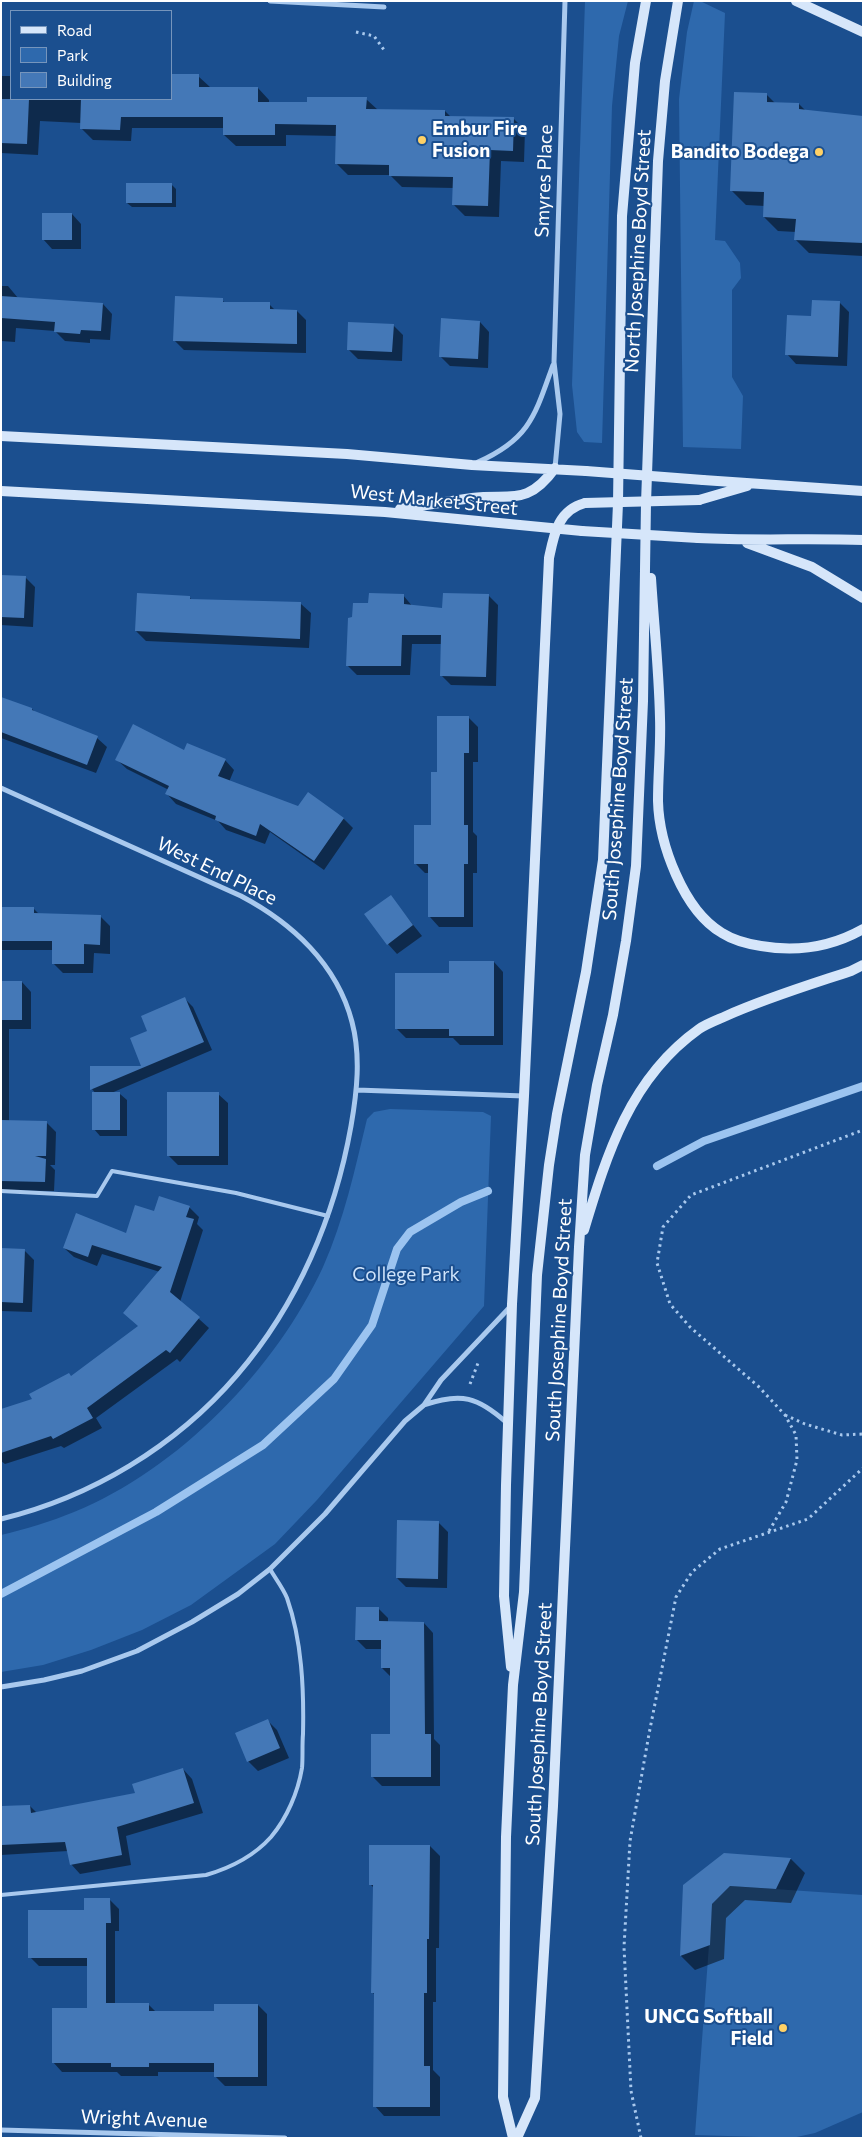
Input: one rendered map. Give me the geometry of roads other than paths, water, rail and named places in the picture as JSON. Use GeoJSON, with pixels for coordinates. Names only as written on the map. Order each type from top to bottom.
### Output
{"type":"FeatureCollection","features":[{"type":"Feature","properties":{"kind":"main road","name":"North Josephine Boyd Street"},"geometry":{"type":"LineString","coordinates":[[618,503],[622,216],[635,63],[646,1]]}},
{"type":"Feature","properties":{"kind":"main road","name":"North Josephine Boyd Street"},"geometry":{"type":"LineString","coordinates":[[646,503],[658,161],[665,81],[678,1]]}},
{"type":"Feature","properties":{"kind":"main road"},"geometry":{"type":"LineString","coordinates":[[796,1],[863,32]]}},
{"type":"Feature","properties":{"kind":"main road","name":"West Market Street"},"geometry":{"type":"LineString","coordinates":[[1,436],[347,454],[472,465],[554,468],[863,491]]}},
{"type":"Feature","properties":{"kind":"main road"},"geometry":{"type":"LineString","coordinates":[[386,512],[474,497],[514,497],[534,489],[548,478],[554,468]]}},
{"type":"Feature","properties":{"kind":"main road"},"geometry":{"type":"LineString","coordinates":[[513,1685],[504,1596],[512,1304],[524,1096],[549,558],[554,530],[568,511],[577,505],[585,503],[699,500],[755,484]]}},
{"type":"Feature","properties":{"kind":"main road","name":"West Market Street"},"geometry":{"type":"LineString","coordinates":[[1,491],[386,512],[582,532],[742,541],[811,538],[863,540]]}},
{"type":"Feature","properties":{"kind":"main road","name":"South Josephine Boyd Street"},"geometry":{"type":"LineString","coordinates":[[513,2138],[503,2098],[506,1838],[513,1685],[524,1592],[537,1274],[543,1215],[558,1114],[586,972],[603,860],[618,503]]}},
{"type":"Feature","properties":{"kind":"main road","name":"South Josephine Boyd Street"},"geometry":{"type":"LineString","coordinates":[[517,2138],[535,2098],[553,1806],[579,1247],[586,1155],[596,1085],[613,1015],[626,941],[636,866],[644,701],[646,503]]}},
{"type":"Feature","properties":{"kind":"main road"},"geometry":{"type":"LineString","coordinates":[[646,503],[660,718],[658,802],[663,837],[689,898],[704,918],[721,933],[749,944],[778,949],[807,948],[839,940],[863,929]]}},
{"type":"Feature","properties":{"kind":"main road"},"geometry":{"type":"LineString","coordinates":[[742,541],[812,567],[863,598]]}},
{"type":"Feature","properties":{"kind":"main road"},"geometry":{"type":"LineString","coordinates":[[579,1247],[605,1161],[624,1117],[665,1059],[700,1029],[742,1009],[851,971],[863,965]]}},
{"type":"Feature","properties":{"kind":"street"},"geometry":{"type":"LineString","coordinates":[[270,1],[384,8]]}},
{"type":"Feature","properties":{"kind":"street","name":"Smyres Place"},"geometry":{"type":"LineString","coordinates":[[554,468],[560,414],[554,362],[565,1]]}},
{"type":"Feature","properties":{"kind":"street","name":"Smyres Place"},"geometry":{"type":"LineString","coordinates":[[472,465],[497,454],[513,443],[526,427],[538,406],[554,362]]}},
{"type":"Feature","properties":{"kind":"street","name":"West End Place"},"geometry":{"type":"LineString","coordinates":[[1,788],[242,896],[268,910],[291,928],[325,966],[341,992],[351,1019],[355,1037],[357,1090],[340,1177],[328,1216],[308,1264],[271,1330],[237,1375],[189,1422],[149,1453],[110,1477],[70,1497],[28,1512],[1,1519]]}},
{"type":"Feature","properties":{"kind":"street"},"geometry":{"type":"LineString","coordinates":[[357,1090],[524,1096]]}},
{"type":"Feature","properties":{"kind":"street"},"geometry":{"type":"LineString","coordinates":[[1,1687],[82,1671],[137,1651],[200,1618],[238,1594],[270,1569],[325,1514],[405,1421],[424,1405],[441,1380],[512,1304]]}},
{"type":"Feature","properties":{"kind":"street"},"geometry":{"type":"LineString","coordinates":[[424,1405],[444,1398],[462,1398],[476,1401],[490,1408],[509,1424]]}},
{"type":"Feature","properties":{"kind":"street","name":"Wright Avenue"},"geometry":{"type":"LineString","coordinates":[[1,2130],[285,2138]]}},
{"type":"Feature","properties":{"kind":"lane"},"geometry":{"type":"LineString","coordinates":[[1,1191],[97,1196],[112,1171],[236,1194],[328,1216]]}},
{"type":"Feature","properties":{"kind":"lane"},"geometry":{"type":"LineString","coordinates":[[1,1895],[206,1875],[222,1870],[242,1860],[271,1837],[290,1805],[302,1767],[303,1703],[294,1621],[286,1596],[270,1569]]}},
{"type":"Feature","properties":{"kind":"waterway"},"geometry":{"type":"LineString","coordinates":[[657,1166],[704,1141],[863,1086]]}},
{"type":"Feature","properties":{"kind":"waterway"},"geometry":{"type":"LineString","coordinates":[[1,1594],[156,1512],[263,1445],[334,1379],[372,1325],[397,1249],[410,1232],[461,1202],[488,1191]]}},
{"type":"Feature","properties":{"kind":"place","name":"Embur Fire Fusion"},"geometry":{"type":"Point","coordinates":[422,140]}},
{"type":"Feature","properties":{"kind":"place","name":"Bandito Bodega"},"geometry":{"type":"Point","coordinates":[819,152]}},
{"type":"Feature","properties":{"kind":"place","name":"UNCG Softball Field"},"geometry":{"type":"Point","coordinates":[783,2028]}},
{"type":"Feature","properties":{"kind":"park label","name":"College Park"},"geometry":{"type":"Point","coordinates":[406,1275]}}]}
